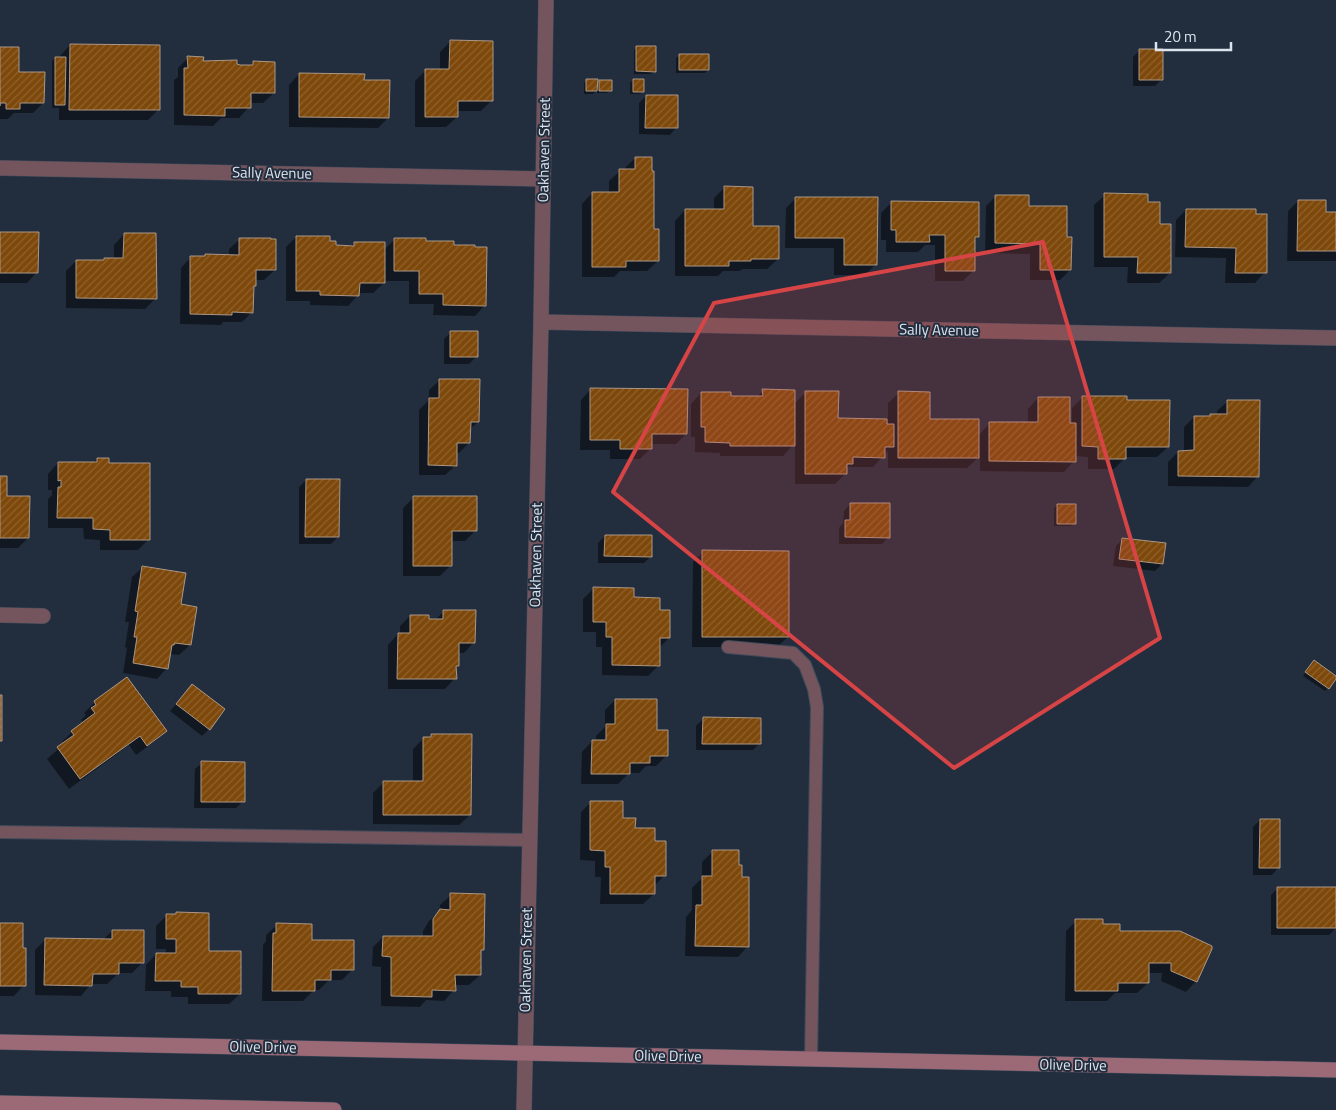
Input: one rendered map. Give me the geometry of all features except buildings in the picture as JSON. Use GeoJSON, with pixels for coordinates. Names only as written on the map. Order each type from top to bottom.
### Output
{"type":"FeatureCollection","features":[{"type":"Feature","properties":{"kind":"main road","name":"Olive Drive"},"geometry":{"type":"LineString","coordinates":[[0,1042],[1336,1070]]}},
{"type":"Feature","properties":{"kind":"main road"},"geometry":{"type":"LineString","coordinates":[[0,1103],[334,1110]]}},
{"type":"Feature","properties":{"kind":"street","name":"Oakhaven Street"},"geometry":{"type":"LineString","coordinates":[[524,1110],[546,0]]}},
{"type":"Feature","properties":{"kind":"street","name":"Sally Avenue"},"geometry":{"type":"LineString","coordinates":[[0,168],[543,179]]}},
{"type":"Feature","properties":{"kind":"street","name":"Sally Avenue"},"geometry":{"type":"LineString","coordinates":[[541,322],[1336,338]]}},
{"type":"Feature","properties":{"kind":"street"},"geometry":{"type":"LineString","coordinates":[[0,615],[43,616]]}},
{"type":"Feature","properties":{"kind":"lane"},"geometry":{"type":"LineString","coordinates":[[728,647],[793,653],[805,665],[814,689],[817,707],[811,1059]]}},
{"type":"Feature","properties":{"kind":"lane"},"geometry":{"type":"LineString","coordinates":[[0,832],[529,840]]}},
{"type":"Feature","properties":{"kind":"highlighted area"},"geometry":{"type":"Polygon","coordinates":[[[1043,242],[1160,638],[954,768],[613,492],[714,303],[1043,242]]]}}]}
